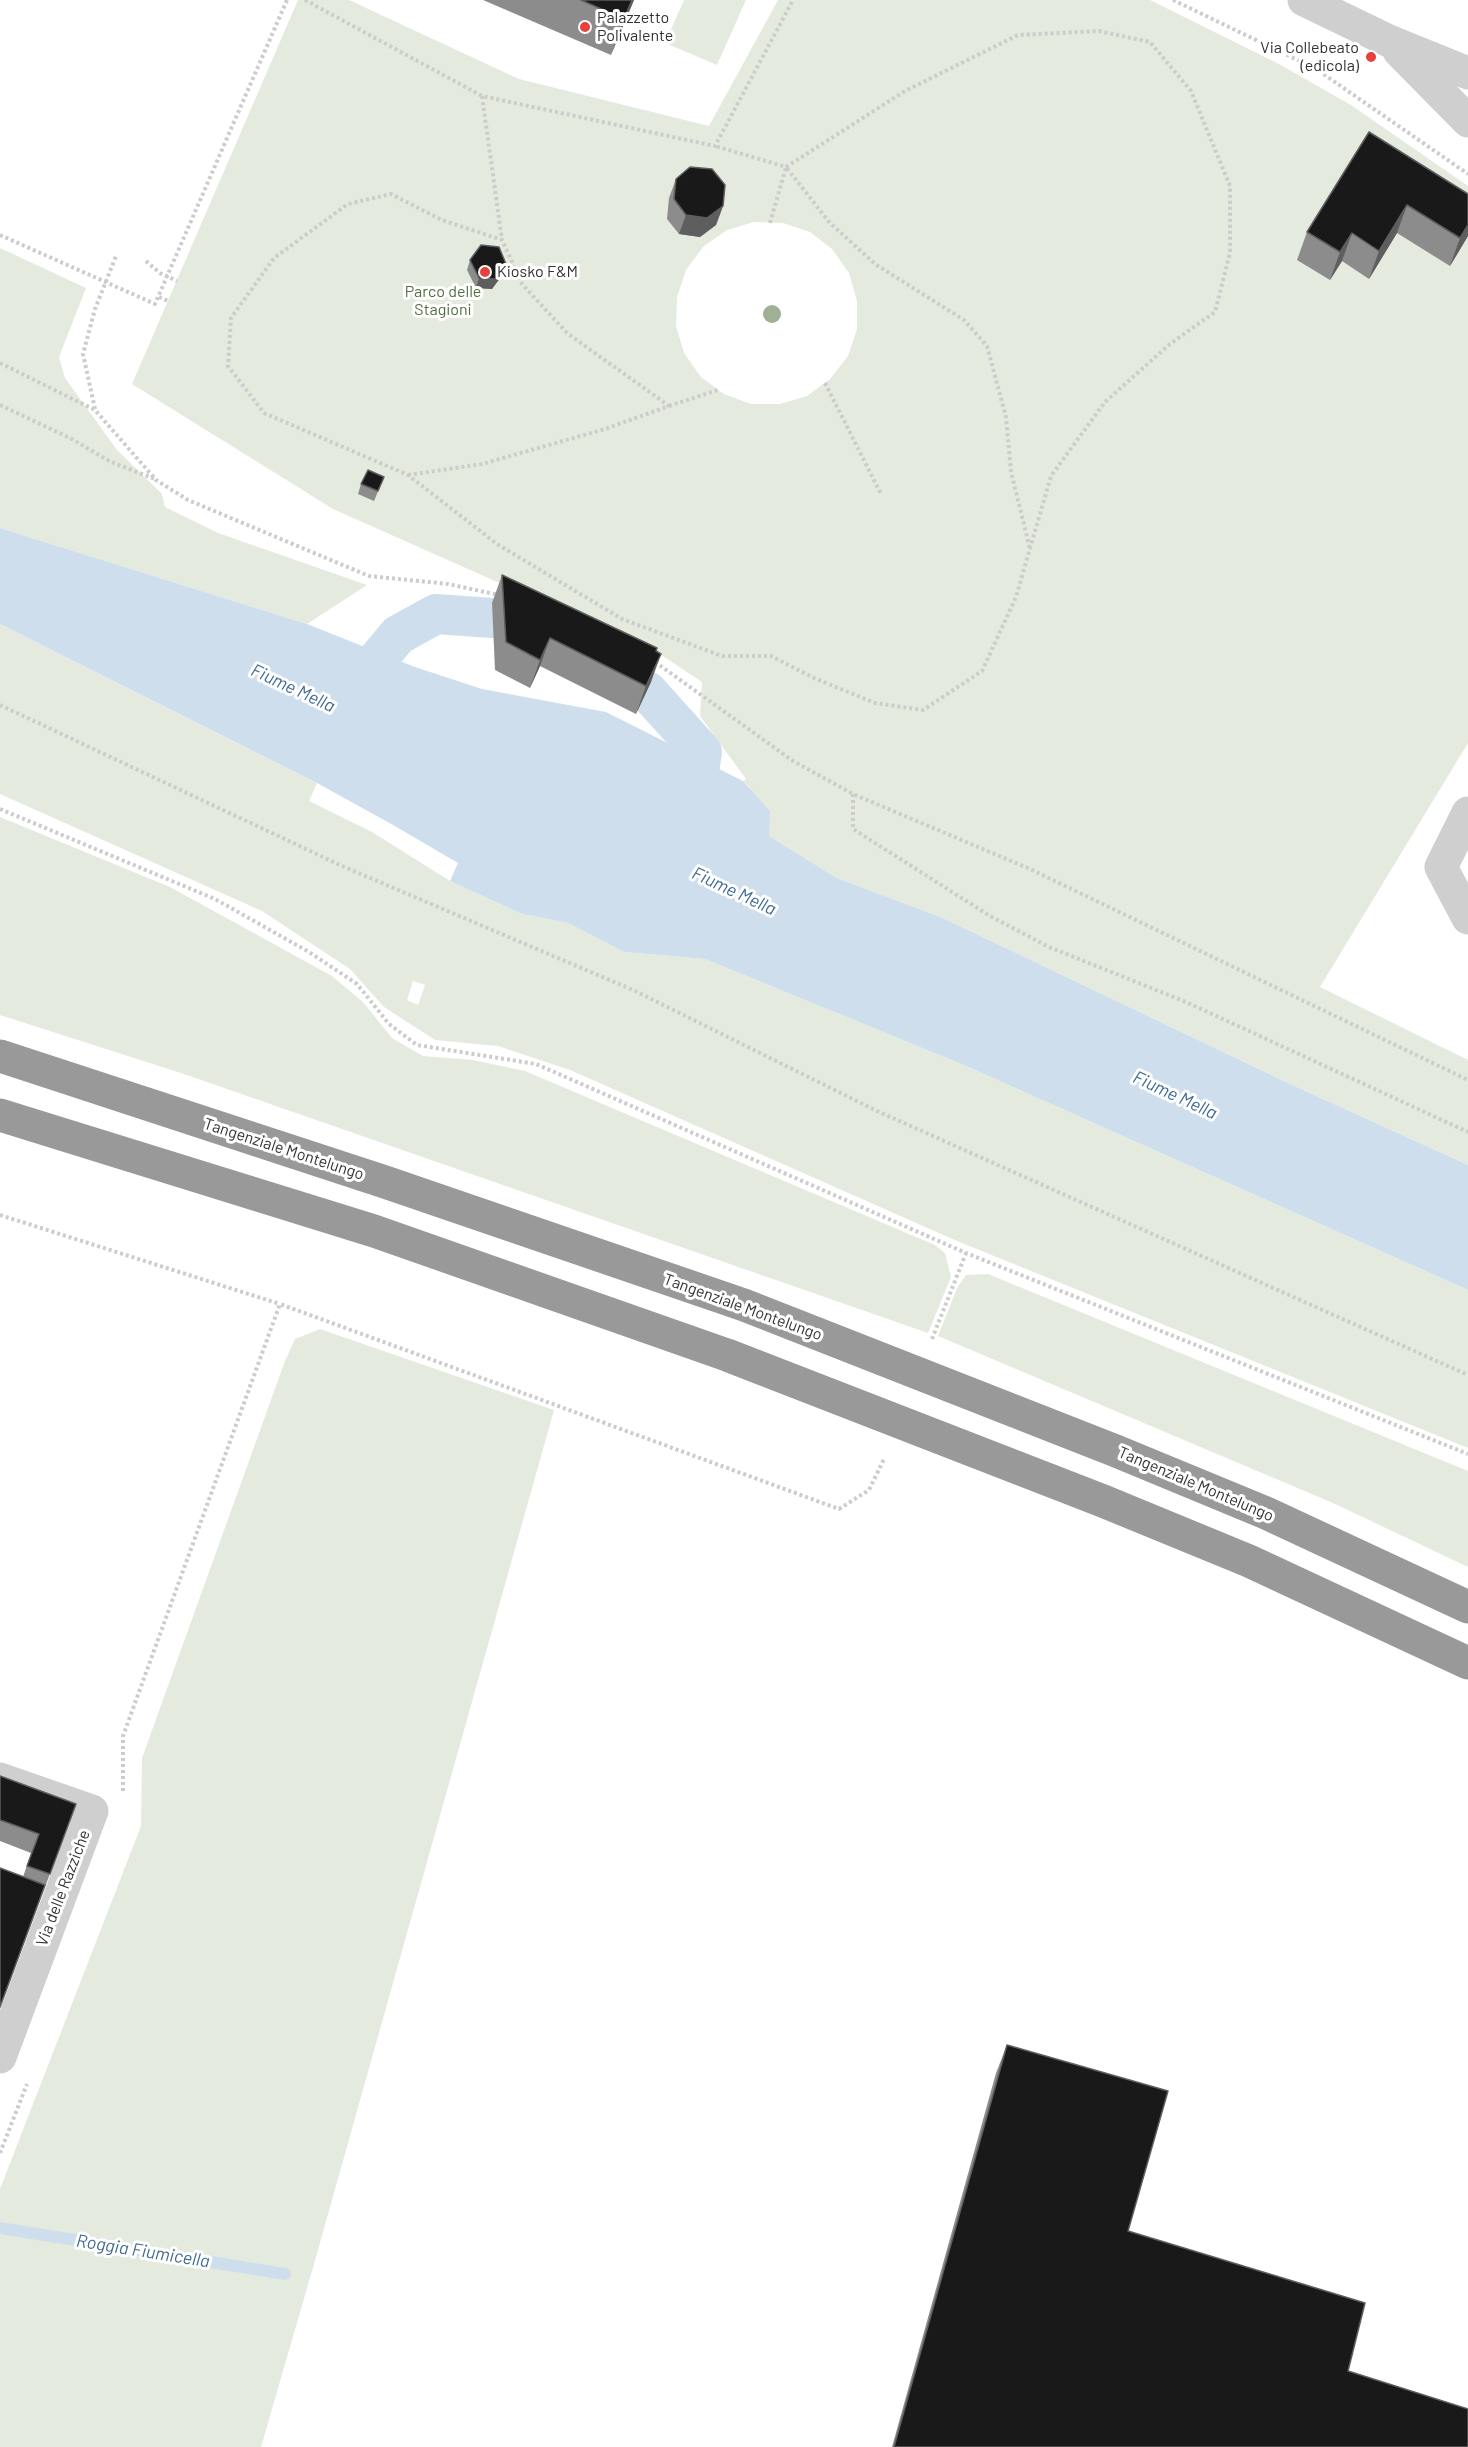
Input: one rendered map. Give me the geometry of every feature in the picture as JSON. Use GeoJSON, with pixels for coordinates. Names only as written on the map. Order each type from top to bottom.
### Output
{"type":"FeatureCollection","features":[{"type":"Feature","properties":{"kind":"highway","name":"Tangenziale Montelungo"},"geometry":{"type":"LineString","coordinates":[[0,1056],[385,1182],[744,1305],[1105,1446],[1266,1513],[1468,1607]]}},
{"type":"Feature","properties":{"kind":"highway"},"geometry":{"type":"LineString","coordinates":[[0,1115],[374,1231],[727,1355],[1103,1501],[1249,1561],[1468,1663]]}},
{"type":"Feature","properties":{"kind":"street"},"geometry":{"type":"LineString","coordinates":[[1304,0],[1389,41],[1468,73]]}},
{"type":"Feature","properties":{"kind":"street"},"geometry":{"type":"LineString","coordinates":[[1389,41],[1468,121]]}},
{"type":"Feature","properties":{"kind":"street"},"geometry":{"type":"LineString","coordinates":[[1468,813],[1441,867],[1468,918]]}},
{"type":"Feature","properties":{"kind":"street","name":"Via delle Razziche"},"geometry":{"type":"LineString","coordinates":[[0,1779],[92,1811],[0,2056]]}},
{"type":"Feature","properties":{"kind":"path"},"geometry":{"type":"LineString","coordinates":[[0,235],[155,304],[287,0]]}},
{"type":"Feature","properties":{"kind":"path"},"geometry":{"type":"LineString","coordinates":[[305,0],[482,96],[716,146],[786,168],[830,222],[875,264],[964,320],[987,346],[1006,417],[1011,472],[1030,549]]}},
{"type":"Feature","properties":{"kind":"path"},"geometry":{"type":"LineString","coordinates":[[716,146],[793,0]]}},
{"type":"Feature","properties":{"kind":"path"},"geometry":{"type":"LineString","coordinates":[[1173,0],[1316,69],[1468,174]]}},
{"type":"Feature","properties":{"kind":"path"},"geometry":{"type":"LineString","coordinates":[[502,240],[442,220],[391,195],[348,204],[274,258],[231,318],[228,366],[264,413],[408,476],[497,544],[622,619],[722,656],[771,656],[814,678],[875,703],[923,710],[982,672],[1016,597],[1051,476],[1105,402],[1170,344],[1215,312],[1230,254],[1230,186],[1191,92],[1150,42],[1099,32],[1018,35],[904,91],[786,168],[770,223]]}},
{"type":"Feature","properties":{"kind":"path"},"geometry":{"type":"LineString","coordinates":[[482,96],[502,240],[522,284],[567,333],[669,406]]}},
{"type":"Feature","properties":{"kind":"path"},"geometry":{"type":"LineString","coordinates":[[95,410],[83,354],[102,290],[116,256]]}},
{"type":"Feature","properties":{"kind":"path"},"geometry":{"type":"LineString","coordinates":[[146,261],[177,281]]}},
{"type":"Feature","properties":{"kind":"path"},"geometry":{"type":"LineString","coordinates":[[159,297],[168,301]]}},
{"type":"Feature","properties":{"kind":"path"},"geometry":{"type":"LineString","coordinates":[[0,363],[95,410],[156,480]]}},
{"type":"Feature","properties":{"kind":"path"},"geometry":{"type":"LineString","coordinates":[[825,383],[881,494]]}},
{"type":"Feature","properties":{"kind":"path"},"geometry":{"type":"LineString","coordinates":[[408,476],[482,464],[605,429],[718,390]]}},
{"type":"Feature","properties":{"kind":"path"},"geometry":{"type":"LineString","coordinates":[[0,405],[70,438],[111,462],[156,480],[188,500],[369,576],[448,584],[507,596]]}},
{"type":"Feature","properties":{"kind":"path"},"geometry":{"type":"LineString","coordinates":[[648,659],[793,761],[853,794],[1029,869],[1468,1080]]}},
{"type":"Feature","properties":{"kind":"path"},"geometry":{"type":"LineString","coordinates":[[0,705],[342,866],[633,990],[877,1111],[1468,1375]]}},
{"type":"Feature","properties":{"kind":"path"},"geometry":{"type":"LineString","coordinates":[[853,794],[853,829],[990,916],[1049,947],[1186,1002],[1468,1132]]}},
{"type":"Feature","properties":{"kind":"path"},"geometry":{"type":"LineString","coordinates":[[0,809],[214,899],[309,952],[357,984],[389,1024],[417,1045],[536,1064],[966,1253],[1468,1454]]}},
{"type":"Feature","properties":{"kind":"path"},"geometry":{"type":"LineString","coordinates":[[0,1215],[280,1304],[839,1509],[869,1490],[884,1459]]}},
{"type":"Feature","properties":{"kind":"path"},"geometry":{"type":"LineString","coordinates":[[931,1342],[966,1253]]}},
{"type":"Feature","properties":{"kind":"path"},"geometry":{"type":"LineString","coordinates":[[123,1736],[280,1304]]}},
{"type":"Feature","properties":{"kind":"green space","name":"Parco delle Stagioni"},"geometry":{"type":"Polygon","coordinates":[[[298,0],[349,0],[519,79],[709,126],[778,0],[1150,0],[1279,64],[1351,105],[1468,186],[1468,743],[1320,987],[1468,1060],[1468,1165],[1286,1082],[943,918],[837,878],[769,836],[750,788],[743,781],[746,779],[700,716],[702,682],[637,639],[504,585],[333,509],[132,384],[298,0]],[[754,222],[727,230],[703,247],[686,270],[677,297],[676,326],[684,353],[701,377],[724,394],[751,404],[780,404],[807,396],[830,379],[848,356],[857,329],[857,301],[849,273],[832,249],[810,232],[783,223],[754,222]]]}},
{"type":"Feature","properties":{"kind":"green space"},"geometry":{"type":"Polygon","coordinates":[[[684,0],[746,0],[717,65],[665,43],[684,0]]]}},
{"type":"Feature","properties":{"kind":"green space"},"geometry":{"type":"Polygon","coordinates":[[[0,248],[86,288],[59,357],[65,378],[117,450],[162,494],[165,507],[218,533],[367,585],[307,624],[0,528],[0,248]]]}},
{"type":"Feature","properties":{"kind":"green space"},"geometry":{"type":"Polygon","coordinates":[[[0,624],[317,783],[309,801],[372,832],[450,881],[522,914],[568,923],[624,952],[705,959],[966,1066],[1468,1290],[1468,1448],[957,1241],[570,1070],[498,1046],[435,1040],[384,1007],[350,969],[262,911],[0,794],[0,624]],[[413,981],[407,1000],[418,1005],[425,985],[413,981]]]}},
{"type":"Feature","properties":{"kind":"green space"},"geometry":{"type":"Polygon","coordinates":[[[0,817],[170,887],[332,976],[363,1002],[392,1038],[423,1056],[473,1060],[525,1071],[935,1245],[945,1253],[951,1277],[928,1333],[184,1074],[0,1015],[0,817]]]}},
{"type":"Feature","properties":{"kind":"green space"},"geometry":{"type":"Polygon","coordinates":[[[988,1274],[1468,1471],[1468,1567],[1333,1503],[938,1336],[957,1288],[966,1275],[988,1274]]]}},
{"type":"Feature","properties":{"kind":"green space"},"geometry":{"type":"Polygon","coordinates":[[[320,1329],[554,1410],[314,2264],[261,2447],[0,2447],[0,2189],[141,1826],[142,1758],[285,1361],[295,1339],[320,1329]]]}},
{"type":"Feature","properties":{"kind":"water","name":"Fiume Mella"},"geometry":{"type":"Polygon","coordinates":[[[0,528],[307,624],[415,667],[482,689],[606,712],[743,781],[770,811],[769,836],[837,878],[943,918],[1286,1082],[1468,1165],[1468,1290],[966,1066],[705,959],[624,952],[568,923],[522,914],[450,881],[458,863],[393,825],[317,783],[0,624],[0,528]]]}},
{"type":"Feature","properties":{"kind":"building"},"geometry":{"type":"Polygon","coordinates":[[[581,0],[632,0],[624,19],[581,0]]]}},
{"type":"Feature","properties":{"kind":"building"},"geometry":{"type":"Polygon","coordinates":[[[1369,132],[1468,194],[1468,225],[1460,238],[1407,205],[1379,251],[1352,233],[1340,252],[1307,232],[1369,132]]]}},
{"type":"Feature","properties":{"kind":"building"},"geometry":{"type":"Polygon","coordinates":[[[690,167],[712,169],[725,185],[723,206],[707,218],[686,215],[674,199],[676,179],[690,167]]]}},
{"type":"Feature","properties":{"kind":"building","name":"Kiosko F&M"},"geometry":{"type":"Polygon","coordinates":[[[481,245],[499,247],[506,264],[496,279],[479,278],[470,260],[481,245]]]}},
{"type":"Feature","properties":{"kind":"building"},"geometry":{"type":"Polygon","coordinates":[[[368,470],[384,477],[378,491],[361,484],[368,470]]]}},
{"type":"Feature","properties":{"kind":"building"},"geometry":{"type":"Polygon","coordinates":[[[502,575],[657,648],[656,651],[661,654],[646,686],[550,638],[540,660],[506,642],[502,575]]]}},
{"type":"Feature","properties":{"kind":"building"},"geometry":{"type":"Polygon","coordinates":[[[0,1776],[76,1804],[50,1874],[27,1866],[39,1834],[0,1820],[0,1776]]]}},
{"type":"Feature","properties":{"kind":"building"},"geometry":{"type":"Polygon","coordinates":[[[0,1868],[45,1885],[0,2007],[0,1868]]]}},
{"type":"Feature","properties":{"kind":"building"},"geometry":{"type":"Polygon","coordinates":[[[1007,2045],[1168,2091],[1128,2231],[1365,2303],[1348,2371],[1468,2409],[1468,2447],[894,2447],[1007,2045]]]}},
{"type":"Feature","properties":{"kind":"waterway"},"geometry":{"type":"LineString","coordinates":[[347,696],[398,635],[436,614],[492,618]]}},
{"type":"Feature","properties":{"kind":"waterway"},"geometry":{"type":"LineString","coordinates":[[647,691],[702,752],[692,816]]}},
{"type":"Feature","properties":{"kind":"waterway","name":"Roggia Fiumicella"},"geometry":{"type":"LineString","coordinates":[[0,2228],[285,2274]]}},
{"type":"Feature","properties":{"kind":"place","name":"Palazzetto Polivalente"},"geometry":{"type":"Point","coordinates":[585,27]}},
{"type":"Feature","properties":{"kind":"place","name":"Via Collebeato (edicola)"},"geometry":{"type":"Point","coordinates":[1371,57]}},
{"type":"Feature","properties":{"kind":"place","name":"Kiosko F&M"},"geometry":{"type":"Point","coordinates":[485,272]}}]}
